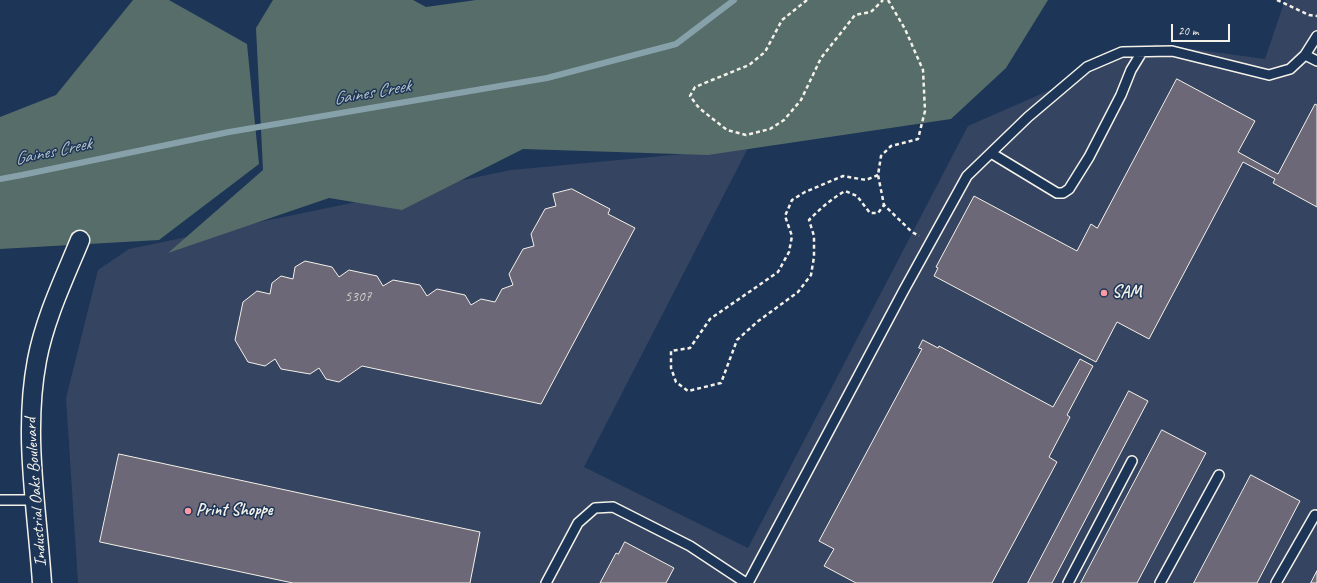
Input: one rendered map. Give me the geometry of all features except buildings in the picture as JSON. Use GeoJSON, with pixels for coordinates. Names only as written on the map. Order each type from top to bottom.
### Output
{"type":"FeatureCollection","features":[{"type":"Feature","properties":{"kind":"street","name":"Industrial Oaks Boulevard"},"geometry":{"type":"LineString","coordinates":[[42,583],[30,447],[31,406],[36,365],[49,318],[80,240]]}},
{"type":"Feature","properties":{"kind":"lane"},"geometry":{"type":"LineString","coordinates":[[546,583],[578,523],[595,508],[613,506],[690,546],[747,583],[967,176],[1028,117],[1087,67],[1122,52],[1172,51],[1269,75],[1290,69],[1305,55],[1317,36]]}},
{"type":"Feature","properties":{"kind":"lane"},"geometry":{"type":"LineString","coordinates":[[991,153],[1057,193],[1063,193],[1069,188],[1089,157],[1121,95],[1131,70],[1142,52]]}},
{"type":"Feature","properties":{"kind":"lane"},"geometry":{"type":"LineString","coordinates":[[1305,55],[1317,61]]}},
{"type":"Feature","properties":{"kind":"lane"},"geometry":{"type":"LineString","coordinates":[[1068,583],[1132,461]]}},
{"type":"Feature","properties":{"kind":"lane"},"geometry":{"type":"LineString","coordinates":[[1160,583],[1219,475]]}},
{"type":"Feature","properties":{"kind":"lane"},"geometry":{"type":"LineString","coordinates":[[0,500],[34,500]]}},
{"type":"Feature","properties":{"kind":"lane"},"geometry":{"type":"LineString","coordinates":[[1276,583],[1315,515]]}},
{"type":"Feature","properties":{"kind":"path"},"geometry":{"type":"LineString","coordinates":[[807,0],[782,20],[765,52],[749,65],[695,87],[690,96],[699,108],[727,130],[746,135],[770,129],[784,120],[801,100],[821,58],[855,15],[871,12],[883,0]]}},
{"type":"Feature","properties":{"kind":"path"},"geometry":{"type":"LineString","coordinates":[[888,0],[905,30],[923,70],[926,111],[918,139],[891,146],[881,156],[878,176],[884,205],[912,232],[930,242]]}},
{"type":"Feature","properties":{"kind":"path"},"geometry":{"type":"LineString","coordinates":[[1277,0],[1308,15],[1317,16]]}},
{"type":"Feature","properties":{"kind":"path"},"geometry":{"type":"LineString","coordinates":[[878,176],[866,180],[843,176],[805,192],[792,200],[785,216],[792,236],[788,252],[778,272],[710,318],[690,348],[671,351],[671,368],[676,382],[688,390],[721,383],[737,340],[757,322],[798,292],[811,275],[814,257],[814,236],[810,220],[820,209],[836,196],[845,191],[857,196],[870,213],[878,213],[884,205]]}},
{"type":"Feature","properties":{"kind":"shaded area"},"geometry":{"type":"Polygon","coordinates":[[[1285,0],[1317,0],[1317,583],[78,583],[66,398],[98,270],[129,249],[511,170],[748,148],[584,467],[748,548],[968,126],[1155,44],[1265,59],[1285,0]]]}},
{"type":"Feature","properties":{"kind":"green space"},"geometry":{"type":"Polygon","coordinates":[[[133,0],[169,0],[247,44],[259,164],[159,240],[0,249],[0,117],[56,95],[133,0]]]}},
{"type":"Feature","properties":{"kind":"green space"},"geometry":{"type":"Polygon","coordinates":[[[273,0],[413,0],[426,7],[476,0],[1048,0],[1006,68],[951,119],[708,155],[523,149],[402,210],[329,198],[168,253],[263,170],[256,28],[273,0]]]}},
{"type":"Feature","properties":{"kind":"waterway","name":"Gaines Creek"},"geometry":{"type":"LineString","coordinates":[[0,179],[229,132],[547,78],[676,44],[734,0]]}},
{"type":"Feature","properties":{"kind":"place","name":"SAM"},"geometry":{"type":"Point","coordinates":[1104,293]}},
{"type":"Feature","properties":{"kind":"place","name":"Print Shoppe"},"geometry":{"type":"Point","coordinates":[188,511]}}]}
